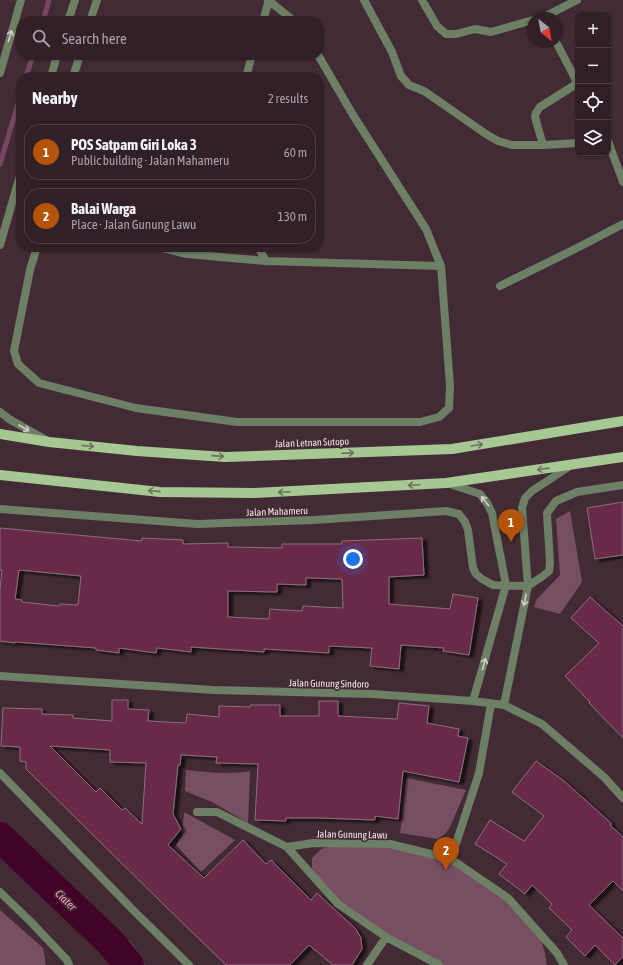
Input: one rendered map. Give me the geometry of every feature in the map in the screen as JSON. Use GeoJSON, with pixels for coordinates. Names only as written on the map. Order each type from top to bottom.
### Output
{"type":"FeatureCollection","features":[{"type":"Feature","properties":{"kind":"main road","name":"Jalan Letnan Sutopo"},"geometry":{"type":"LineString","coordinates":[[0,434],[49,442],[137,451],[225,456],[444,450],[623,421]]}},
{"type":"Feature","properties":{"kind":"main road"},"geometry":{"type":"LineString","coordinates":[[0,476],[160,492],[255,493],[446,483],[623,457]]}},
{"type":"Feature","properties":{"kind":"street"},"geometry":{"type":"LineString","coordinates":[[17,16],[22,0]]}},
{"type":"Feature","properties":{"kind":"street"},"geometry":{"type":"LineString","coordinates":[[70,16],[75,0]]}},
{"type":"Feature","properties":{"kind":"street"},"geometry":{"type":"LineString","coordinates":[[92,16],[97,0]]}},
{"type":"Feature","properties":{"kind":"street"},"geometry":{"type":"LineString","coordinates":[[264,16],[268,0],[288,16]]}},
{"type":"Feature","properties":{"kind":"street"},"geometry":{"type":"LineString","coordinates":[[364,0],[392,52],[401,76],[409,85],[424,91],[498,142],[512,145],[575,143]]}},
{"type":"Feature","properties":{"kind":"street"},"geometry":{"type":"LineString","coordinates":[[422,0],[437,26],[446,34],[456,34],[475,29],[491,32],[527,22]]}},
{"type":"Feature","properties":{"kind":"street"},"geometry":{"type":"LineString","coordinates":[[553,12],[577,0]]}},
{"type":"Feature","properties":{"kind":"street"},"geometry":{"type":"LineString","coordinates":[[0,73],[16,20]]}},
{"type":"Feature","properties":{"kind":"street"},"geometry":{"type":"LineString","coordinates":[[559,48],[575,78]]}},
{"type":"Feature","properties":{"kind":"street"},"geometry":{"type":"LineString","coordinates":[[53,72],[56,60]]}},
{"type":"Feature","properties":{"kind":"street"},"geometry":{"type":"LineString","coordinates":[[75,72],[78,60]]}},
{"type":"Feature","properties":{"kind":"street"},"geometry":{"type":"LineString","coordinates":[[247,72],[251,60]]}},
{"type":"Feature","properties":{"kind":"street"},"geometry":{"type":"LineString","coordinates":[[35,252],[30,270],[14,351],[18,364],[39,383],[136,408],[237,422],[420,422],[439,417],[449,408],[450,393],[441,266],[426,228],[353,115],[321,60]]}},
{"type":"Feature","properties":{"kind":"street"},"geometry":{"type":"LineString","coordinates":[[543,145],[535,117],[536,113],[540,107],[575,86]]}},
{"type":"Feature","properties":{"kind":"street"},"geometry":{"type":"LineString","coordinates":[[611,149],[623,182]]}},
{"type":"Feature","properties":{"kind":"street"},"geometry":{"type":"LineString","coordinates":[[0,242],[16,189]]}},
{"type":"Feature","properties":{"kind":"street"},"geometry":{"type":"LineString","coordinates":[[500,286],[579,248],[623,224]]}},
{"type":"Feature","properties":{"kind":"street"},"geometry":{"type":"LineString","coordinates":[[196,252],[266,261],[441,266]]}},
{"type":"Feature","properties":{"kind":"street"},"geometry":{"type":"LineString","coordinates":[[261,252],[266,261]]}},
{"type":"Feature","properties":{"kind":"street"},"geometry":{"type":"LineString","coordinates":[[0,412],[9,419],[49,442]]}},
{"type":"Feature","properties":{"kind":"street"},"geometry":{"type":"LineString","coordinates":[[504,706],[528,586],[522,508],[525,498],[532,491],[572,464]]}},
{"type":"Feature","properties":{"kind":"street"},"geometry":{"type":"LineString","coordinates":[[446,483],[480,494],[487,503],[492,513],[506,585],[473,701]]}},
{"type":"Feature","properties":{"kind":"street"},"geometry":{"type":"LineString","coordinates":[[528,586],[549,571],[550,563],[547,514],[556,500],[577,492],[623,485]]}},
{"type":"Feature","properties":{"kind":"street","name":"Jalan Mahameru"},"geometry":{"type":"LineString","coordinates":[[0,509],[197,524],[314,520],[446,511],[459,514],[465,522],[468,530],[473,568],[476,574],[493,585],[528,586]]}},
{"type":"Feature","properties":{"kind":"street","name":"Jalan Gunung Sindoro"},"geometry":{"type":"LineString","coordinates":[[0,676],[213,690],[372,694],[473,701],[504,706],[542,724],[604,777],[623,798]]}},
{"type":"Feature","properties":{"kind":"street"},"geometry":{"type":"LineString","coordinates":[[451,859],[479,773],[491,704]]}},
{"type":"Feature","properties":{"kind":"street"},"geometry":{"type":"LineString","coordinates":[[0,773],[133,910],[189,965]]}},
{"type":"Feature","properties":{"kind":"street"},"geometry":{"type":"LineString","coordinates":[[197,812],[217,812],[287,847],[335,901],[386,937],[439,965]]}},
{"type":"Feature","properties":{"kind":"street","name":"Jalan Gunung Lawu"},"geometry":{"type":"LineString","coordinates":[[287,847],[313,843],[390,844],[451,859],[508,898],[557,953],[564,965]]}},
{"type":"Feature","properties":{"kind":"street"},"geometry":{"type":"LineString","coordinates":[[0,892],[31,922],[67,963]]}},
{"type":"Feature","properties":{"kind":"street"},"geometry":{"type":"LineString","coordinates":[[367,965],[386,937]]}},
{"type":"Feature","properties":{"kind":"shaded area"},"geometry":{"type":"Polygon","coordinates":[[[570,511],[582,582],[560,614],[534,607],[537,599],[560,575],[556,519],[570,511]]]}},
{"type":"Feature","properties":{"kind":"shaded area"},"geometry":{"type":"Polygon","coordinates":[[[186,770],[226,773],[250,771],[248,823],[212,802],[185,791],[186,770]]]}},
{"type":"Feature","properties":{"kind":"shaded area"},"geometry":{"type":"Polygon","coordinates":[[[406,778],[466,790],[450,827],[446,833],[438,839],[400,833],[406,778]]]}},
{"type":"Feature","properties":{"kind":"shaded area"},"geometry":{"type":"Polygon","coordinates":[[[184,812],[235,840],[201,872],[176,845],[182,836],[184,812]]]}},
{"type":"Feature","properties":{"kind":"shaded area"},"geometry":{"type":"Polygon","coordinates":[[[342,843],[390,844],[451,859],[508,898],[539,933],[547,965],[439,965],[386,937],[335,901],[312,868],[312,858],[321,849],[342,843]]]}},
{"type":"Feature","properties":{"kind":"shaded area"},"geometry":{"type":"Polygon","coordinates":[[[0,910],[43,948],[46,965],[0,965],[0,910]]]}},
{"type":"Feature","properties":{"kind":"shaded area"},"geometry":{"type":"Polygon","coordinates":[[[130,941],[144,965],[119,965],[109,957],[130,941]]]}},
{"type":"Feature","properties":{"kind":"building"},"geometry":{"type":"Polygon","coordinates":[[[623,502],[623,555],[595,559],[587,508],[623,502]]]}},
{"type":"Feature","properties":{"kind":"building"},"geometry":{"type":"Polygon","coordinates":[[[0,528],[142,541],[142,538],[183,540],[183,544],[228,543],[228,547],[282,548],[282,544],[342,544],[342,541],[422,538],[424,575],[389,577],[389,604],[450,609],[453,594],[478,598],[469,655],[443,651],[444,648],[401,645],[399,669],[370,666],[372,648],[329,646],[329,653],[264,649],[264,652],[191,647],[191,652],[157,648],[156,653],[119,648],[119,653],[96,650],[96,648],[0,641],[0,589],[2,570],[0,570],[0,528]],[[19,570],[15,599],[22,600],[22,602],[59,606],[60,604],[78,604],[81,576],[19,570]],[[306,578],[306,585],[277,584],[277,592],[228,591],[228,617],[269,619],[270,609],[302,611],[303,606],[343,608],[342,579],[306,578]]]}},
{"type":"Feature","properties":{"kind":"building"},"geometry":{"type":"Polygon","coordinates":[[[590,597],[623,626],[623,738],[565,676],[599,643],[571,618],[590,597]]]}},
{"type":"Feature","properties":{"kind":"building"},"geometry":{"type":"Polygon","coordinates":[[[112,700],[128,700],[128,709],[149,710],[148,721],[186,723],[187,714],[219,717],[219,706],[250,707],[250,705],[280,705],[280,716],[319,716],[319,701],[338,701],[338,716],[397,719],[399,703],[429,706],[427,723],[459,729],[458,736],[468,738],[459,782],[403,771],[398,819],[375,816],[375,820],[286,818],[286,821],[255,820],[258,764],[216,763],[217,757],[181,755],[180,765],[178,765],[173,814],[181,829],[168,845],[204,878],[243,840],[266,864],[271,860],[311,900],[317,893],[356,929],[361,938],[362,949],[352,965],[333,965],[309,945],[290,965],[226,965],[26,769],[26,762],[20,761],[20,747],[1,746],[3,708],[42,709],[42,714],[73,715],[73,718],[112,721],[112,700]],[[50,746],[96,792],[100,788],[122,810],[125,808],[142,824],[146,763],[110,762],[110,750],[50,746]]]}},
{"type":"Feature","properties":{"kind":"building"},"geometry":{"type":"Polygon","coordinates":[[[536,761],[564,781],[612,824],[610,825],[623,837],[623,891],[613,881],[589,905],[623,938],[623,957],[615,965],[595,945],[585,956],[566,937],[572,930],[549,908],[552,904],[532,885],[525,894],[499,874],[507,864],[475,844],[490,820],[524,841],[544,816],[512,792],[536,761]]]}},
{"type":"Feature","properties":{"kind":"waterway"},"geometry":{"type":"LineString","coordinates":[[44,16],[49,0]]}},
{"type":"Feature","properties":{"kind":"waterway"},"geometry":{"type":"LineString","coordinates":[[28,72],[31,60]]}},
{"type":"Feature","properties":{"kind":"waterway"},"geometry":{"type":"LineString","coordinates":[[0,164],[16,111]]}},
{"type":"Feature","properties":{"kind":"waterway","name":"Ciater"},"geometry":{"type":"LineString","coordinates":[[0,837],[110,942],[129,965]]}},
{"type":"Feature","properties":{"kind":"place","name":"POS Satpam Giri Loka 3"},"geometry":{"type":"Point","coordinates":[511,542]}},
{"type":"Feature","properties":{"kind":"place","name":"Balai Warga"},"geometry":{"type":"Point","coordinates":[446,870]}}]}
